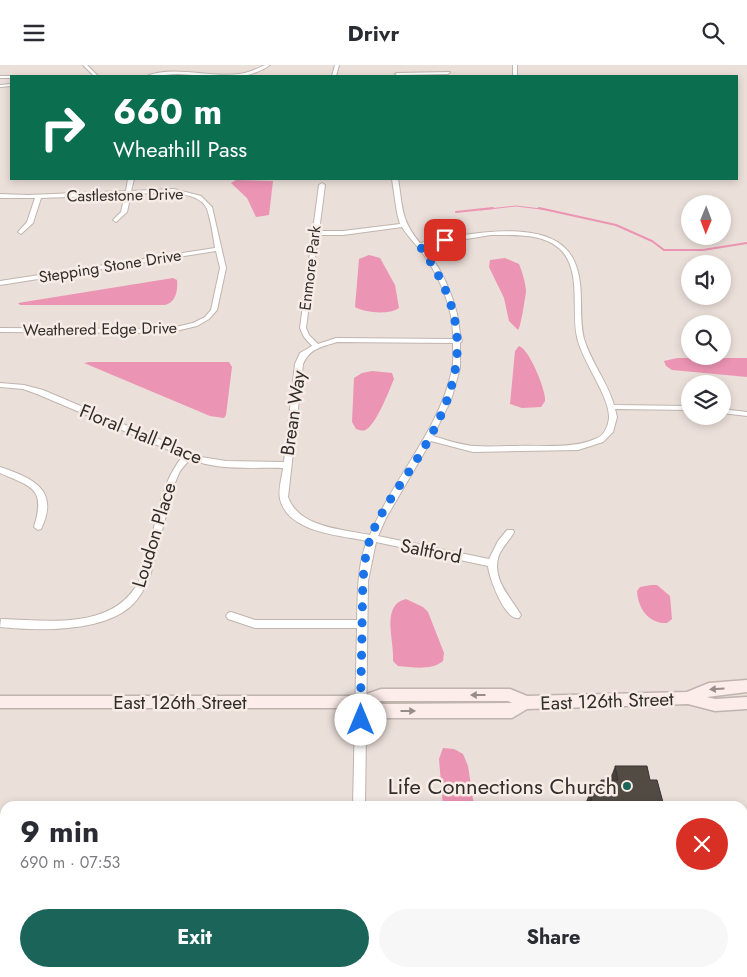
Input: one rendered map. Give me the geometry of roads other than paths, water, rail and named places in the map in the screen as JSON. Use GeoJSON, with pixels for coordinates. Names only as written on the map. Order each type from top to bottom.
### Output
{"type":"FeatureCollection","features":[{"type":"Feature","properties":{"kind":"main road","name":"East 126th Street"},"geometry":{"type":"LineString","coordinates":[[688,698],[709,689],[747,687]]}},
{"type":"Feature","properties":{"kind":"main road","name":"East 126th Street"},"geometry":{"type":"LineString","coordinates":[[0,701],[361,702],[382,711],[512,711],[525,703],[688,698],[715,705],[747,703]]}},
{"type":"Feature","properties":{"kind":"street"},"geometry":{"type":"LineString","coordinates":[[85,65],[95,75]]}},
{"type":"Feature","properties":{"kind":"street"},"geometry":{"type":"LineString","coordinates":[[153,75],[174,70],[226,75],[252,72],[268,65]]}},
{"type":"Feature","properties":{"kind":"street"},"geometry":{"type":"LineString","coordinates":[[398,65],[397,75],[448,73]]}},
{"type":"Feature","properties":{"kind":"street"},"geometry":{"type":"LineString","coordinates":[[252,72],[257,75]]}},
{"type":"Feature","properties":{"kind":"street"},"geometry":{"type":"LineString","coordinates":[[116,220],[124,212],[131,180]]}},
{"type":"Feature","properties":{"kind":"street"},"geometry":{"type":"LineString","coordinates":[[359,801],[364,565],[370,538],[442,415],[453,383],[458,341],[455,317],[446,288],[438,271],[404,225],[395,180]]}},
{"type":"Feature","properties":{"kind":"street","name":"Enmore Park"},"geometry":{"type":"LineString","coordinates":[[316,345],[306,336],[303,327],[322,185]]}},
{"type":"Feature","properties":{"kind":"street","name":"Castlestone Drive"},"geometry":{"type":"LineString","coordinates":[[0,196],[174,191],[201,198],[209,207],[224,270],[212,314],[200,323]]}},
{"type":"Feature","properties":{"kind":"street"},"geometry":{"type":"LineString","coordinates":[[21,232],[30,223],[40,196]]}},
{"type":"Feature","properties":{"kind":"street"},"geometry":{"type":"LineString","coordinates":[[315,233],[348,232],[404,225]]}},
{"type":"Feature","properties":{"kind":"street"},"geometry":{"type":"LineString","coordinates":[[419,245],[477,234],[500,233],[542,239],[562,248],[568,255],[578,292],[581,344],[611,407],[613,425],[605,437],[596,443],[578,447],[467,448],[430,438]]}},
{"type":"Feature","properties":{"kind":"street","name":"Stepping Stone Drive"},"geometry":{"type":"LineString","coordinates":[[0,283],[220,249]]}},
{"type":"Feature","properties":{"kind":"street","name":"Weathered Edge Drive"},"geometry":{"type":"LineString","coordinates":[[0,330],[166,331],[200,323]]}},
{"type":"Feature","properties":{"kind":"street","name":"Brean Way"},"geometry":{"type":"LineString","coordinates":[[370,538],[312,526],[295,517],[287,507],[284,497],[286,465],[299,364],[303,355],[316,345],[342,340],[458,341]]}},
{"type":"Feature","properties":{"kind":"street","name":"Floral Hall Place"},"geometry":{"type":"LineString","coordinates":[[0,385],[24,387],[40,392],[188,457],[219,464],[286,465]]}},
{"type":"Feature","properties":{"kind":"street"},"geometry":{"type":"LineString","coordinates":[[611,407],[681,408]]}},
{"type":"Feature","properties":{"kind":"street"},"geometry":{"type":"LineString","coordinates":[[731,412],[747,414]]}},
{"type":"Feature","properties":{"kind":"street","name":"Loudon Place"},"geometry":{"type":"LineString","coordinates":[[1,623],[83,623],[107,617],[126,605],[139,590],[146,576],[171,479],[188,457]]}},
{"type":"Feature","properties":{"kind":"street"},"geometry":{"type":"LineString","coordinates":[[0,470],[30,484],[41,492],[45,504],[38,527]]}},
{"type":"Feature","properties":{"kind":"street"},"geometry":{"type":"LineString","coordinates":[[510,532],[498,546],[492,563],[492,575],[497,588],[516,615]]}},
{"type":"Feature","properties":{"kind":"street","name":"Saltford"},"geometry":{"type":"LineString","coordinates":[[370,538],[492,563]]}},
{"type":"Feature","properties":{"kind":"street"},"geometry":{"type":"LineString","coordinates":[[231,616],[256,624],[362,625]]}},
{"type":"Feature","properties":{"kind":"waterway"},"geometry":{"type":"LineString","coordinates":[[480,210],[516,206],[547,210]]}},
{"type":"Feature","properties":{"kind":"waterway"},"geometry":{"type":"LineString","coordinates":[[456,212],[493,208]]}},
{"type":"Feature","properties":{"kind":"waterway"},"geometry":{"type":"LineString","coordinates":[[539,208],[547,210]]}},
{"type":"Feature","properties":{"kind":"waterway"},"geometry":{"type":"LineString","coordinates":[[547,210],[616,225],[652,241],[664,250],[703,250],[747,243]]}},
{"type":"Feature","properties":{"kind":"place","name":"Life Connections Church"},"geometry":{"type":"Point","coordinates":[627,786]}}]}
